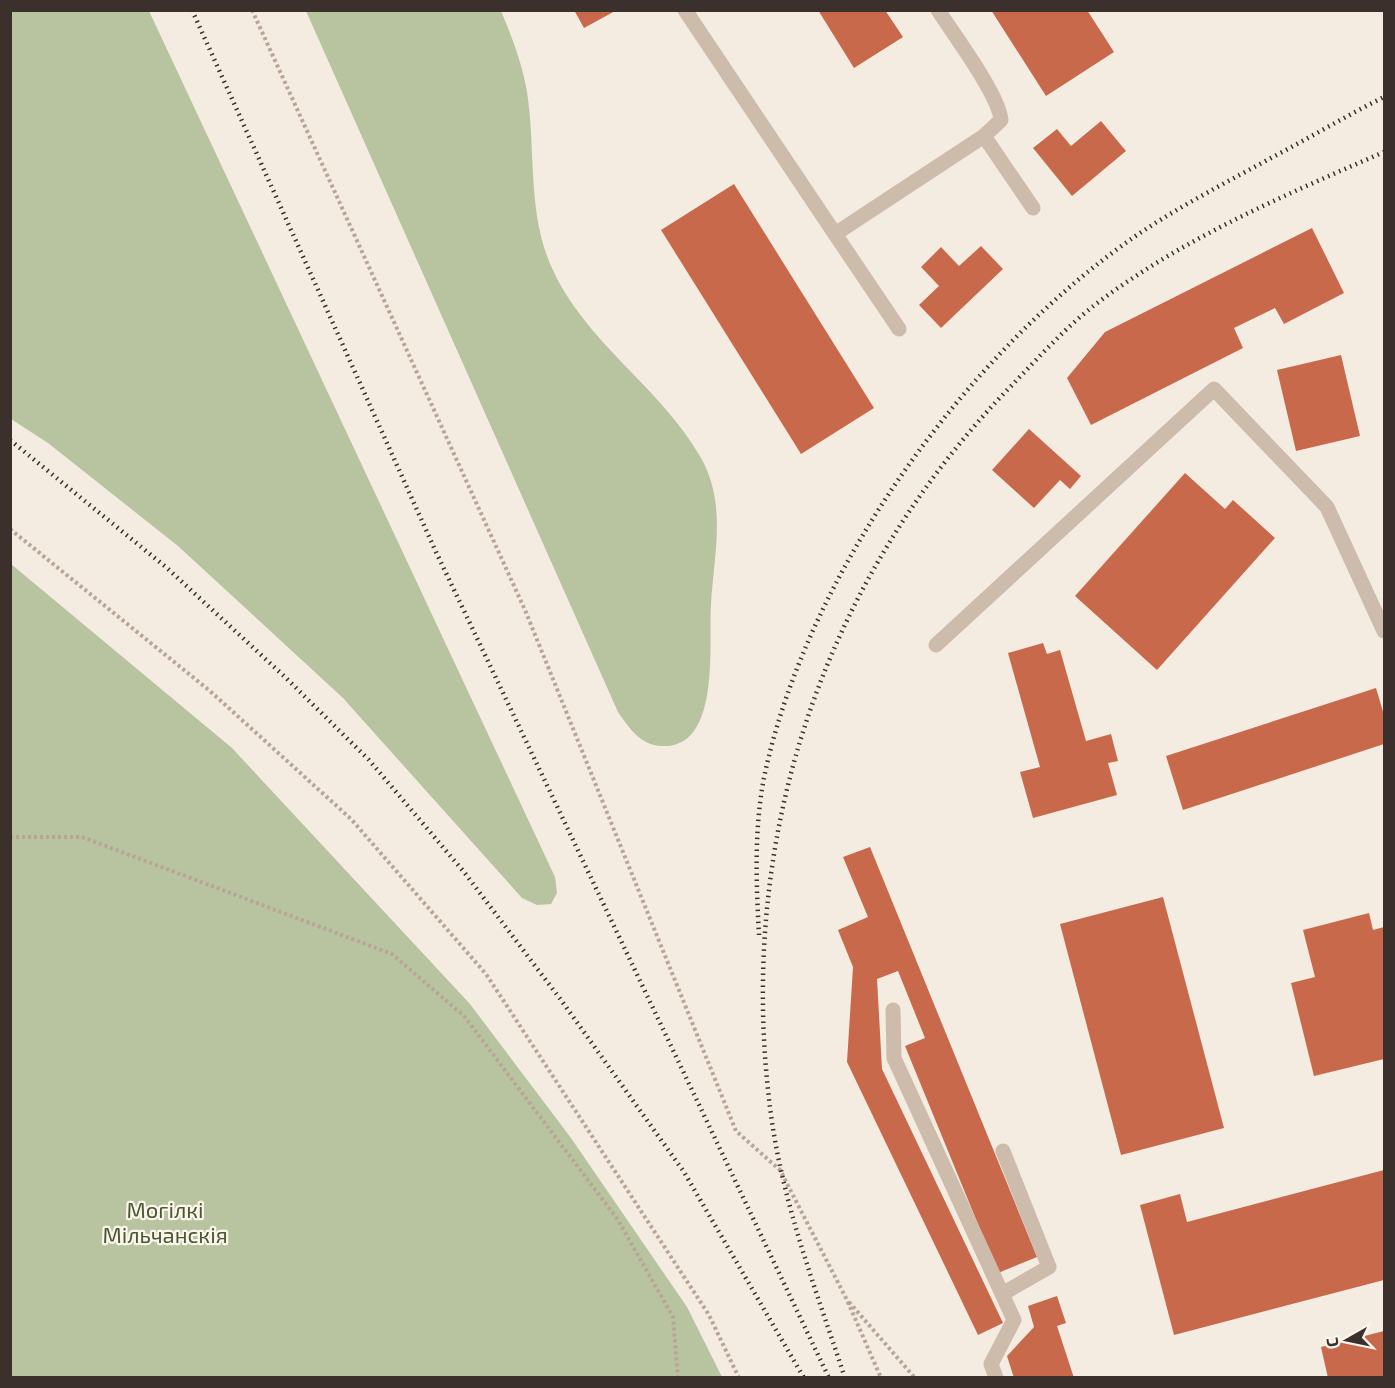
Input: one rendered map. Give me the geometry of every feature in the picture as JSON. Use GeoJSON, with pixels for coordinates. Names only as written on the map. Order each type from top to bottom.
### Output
{"type":"FeatureCollection","features":[{"type":"Feature","properties":{"kind":"lane"},"geometry":{"type":"LineString","coordinates":[[685,10],[899,329]]}},
{"type":"Feature","properties":{"kind":"lane"},"geometry":{"type":"LineString","coordinates":[[835,234],[984,136],[997,127],[1001,120],[1000,111],[938,10]]}},
{"type":"Feature","properties":{"kind":"lane"},"geometry":{"type":"LineString","coordinates":[[984,136],[1033,208]]}},
{"type":"Feature","properties":{"kind":"lane"},"geometry":{"type":"LineString","coordinates":[[936,645],[1214,389],[1327,507],[1384,631]]}},
{"type":"Feature","properties":{"kind":"lane"},"geometry":{"type":"LineString","coordinates":[[893,1010],[894,1058],[1014,1320],[991,1364],[996,1377]]}},
{"type":"Feature","properties":{"kind":"lane"},"geometry":{"type":"LineString","coordinates":[[1002,1294],[1049,1267],[1003,1151]]}},
{"type":"Feature","properties":{"kind":"path"},"geometry":{"type":"LineString","coordinates":[[252,10],[525,610],[736,1131],[780,1170],[847,1300],[881,1377]]}},
{"type":"Feature","properties":{"kind":"path"},"geometry":{"type":"LineString","coordinates":[[10,529],[210,691],[351,819],[486,974],[709,1315],[739,1377]]}},
{"type":"Feature","properties":{"kind":"path"},"geometry":{"type":"LineString","coordinates":[[10,837],[82,837],[392,954],[464,1016],[618,1220],[673,1317],[678,1377]]}},
{"type":"Feature","properties":{"kind":"path"},"geometry":{"type":"LineString","coordinates":[[847,1300],[915,1377]]}},
{"type":"Feature","properties":{"kind":"green space"},"geometry":{"type":"Polygon","coordinates":[[[10,11],[149,11],[555,877],[557,893],[551,904],[537,905],[522,898],[343,698],[178,546],[48,443],[11,419],[10,11]]]}},
{"type":"Feature","properties":{"kind":"green space"},"geometry":{"type":"Polygon","coordinates":[[[306,11],[501,11],[525,81],[530,114],[538,224],[551,266],[565,293],[583,318],[684,432],[701,458],[714,493],[717,529],[711,604],[708,690],[703,712],[695,730],[681,742],[662,746],[648,743],[631,730],[618,712],[306,11]]]}},
{"type":"Feature","properties":{"kind":"green space","name":"Могілкі Мільчанскія"},"geometry":{"type":"Polygon","coordinates":[[[11,564],[232,748],[470,1004],[571,1138],[687,1307],[722,1377],[11,1377],[11,564]]]}},
{"type":"Feature","properties":{"kind":"building"},"geometry":{"type":"Polygon","coordinates":[[[574,10],[617,10],[584,28],[574,10]]]}},
{"type":"Feature","properties":{"kind":"building"},"geometry":{"type":"Polygon","coordinates":[[[818,10],[885,10],[903,37],[854,68],[818,10]]]}},
{"type":"Feature","properties":{"kind":"building"},"geometry":{"type":"Polygon","coordinates":[[[991,10],[1087,10],[1114,52],[1046,96],[991,10]]]}},
{"type":"Feature","properties":{"kind":"building"},"geometry":{"type":"Polygon","coordinates":[[[1101,121],[1126,151],[1072,196],[1033,148],[1057,129],[1071,146],[1101,121]]]}},
{"type":"Feature","properties":{"kind":"building"},"geometry":{"type":"Polygon","coordinates":[[[734,184],[874,408],[801,454],[661,230],[734,184]]]}},
{"type":"Feature","properties":{"kind":"building"},"geometry":{"type":"Polygon","coordinates":[[[1312,228],[1344,293],[1284,324],[1275,308],[1234,328],[1243,348],[1091,425],[1067,378],[1105,332],[1312,228]]]}},
{"type":"Feature","properties":{"kind":"building"},"geometry":{"type":"Polygon","coordinates":[[[981,246],[1003,269],[941,328],[919,305],[939,286],[921,267],[941,247],[959,266],[981,246]]]}},
{"type":"Feature","properties":{"kind":"building"},"geometry":{"type":"Polygon","coordinates":[[[1341,355],[1360,436],[1296,451],[1277,370],[1341,355]]]}},
{"type":"Feature","properties":{"kind":"building"},"geometry":{"type":"Polygon","coordinates":[[[1029,429],[1081,476],[1070,489],[1060,480],[1034,508],[992,470],[1029,429]]]}},
{"type":"Feature","properties":{"kind":"building"},"geometry":{"type":"Polygon","coordinates":[[[1185,473],[1225,509],[1233,500],[1275,538],[1157,670],[1075,596],[1185,473]]]}},
{"type":"Feature","properties":{"kind":"building"},"geometry":{"type":"Polygon","coordinates":[[[1043,643],[1047,654],[1060,650],[1086,741],[1111,734],[1118,761],[1108,763],[1117,795],[1033,818],[1020,772],[1040,767],[1008,653],[1043,643]]]}},
{"type":"Feature","properties":{"kind":"building"},"geometry":{"type":"Polygon","coordinates":[[[1376,688],[1384,715],[1384,744],[1183,810],[1166,756],[1376,688]]]}},
{"type":"Feature","properties":{"kind":"building"},"geometry":{"type":"Polygon","coordinates":[[[870,847],[1037,1257],[998,1273],[905,1046],[925,1038],[898,971],[877,979],[882,1069],[1003,1323],[978,1335],[847,1062],[853,967],[838,930],[868,917],[843,857],[870,847]]]}},
{"type":"Feature","properties":{"kind":"building"},"geometry":{"type":"Polygon","coordinates":[[[1163,897],[1224,1128],[1121,1155],[1060,924],[1163,897]]]}},
{"type":"Feature","properties":{"kind":"building"},"geometry":{"type":"Polygon","coordinates":[[[1369,913],[1373,930],[1384,927],[1384,1059],[1314,1076],[1291,983],[1315,977],[1303,930],[1369,913]]]}},
{"type":"Feature","properties":{"kind":"building"},"geometry":{"type":"Polygon","coordinates":[[[1384,1170],[1384,1280],[1174,1335],[1140,1205],[1180,1194],[1187,1222],[1384,1170]]]}},
{"type":"Feature","properties":{"kind":"building"},"geometry":{"type":"Polygon","coordinates":[[[1057,1296],[1066,1323],[1057,1326],[1074,1378],[1014,1378],[1007,1356],[1034,1327],[1028,1306],[1057,1296]]]}},
{"type":"Feature","properties":{"kind":"building"},"geometry":{"type":"Polygon","coordinates":[[[1384,1331],[1384,1378],[1328,1378],[1321,1347],[1384,1331]]]}},
{"type":"Feature","properties":{"kind":"railway"},"geometry":{"type":"LineString","coordinates":[[192,10],[436,552],[829,1378]]}},
{"type":"Feature","properties":{"kind":"railway"},"geometry":{"type":"LineString","coordinates":[[759,935],[757,833],[761,793],[787,696],[818,619],[858,544],[905,470],[958,401],[1015,338],[1077,281],[1140,233],[1172,213],[1384,97]]}},
{"type":"Feature","properties":{"kind":"railway"},"geometry":{"type":"LineString","coordinates":[[845,1378],[803,1251],[785,1187],[772,1122],[763,1019],[766,918],[780,820],[806,724],[842,631],[889,543],[946,460],[1014,383],[1074,322],[1129,280],[1199,238],[1272,202],[1384,152]]}},
{"type":"Feature","properties":{"kind":"railway"},"geometry":{"type":"LineString","coordinates":[[10,440],[167,568],[285,677],[369,760],[464,872],[561,1000],[684,1172],[804,1378]]}}]}
